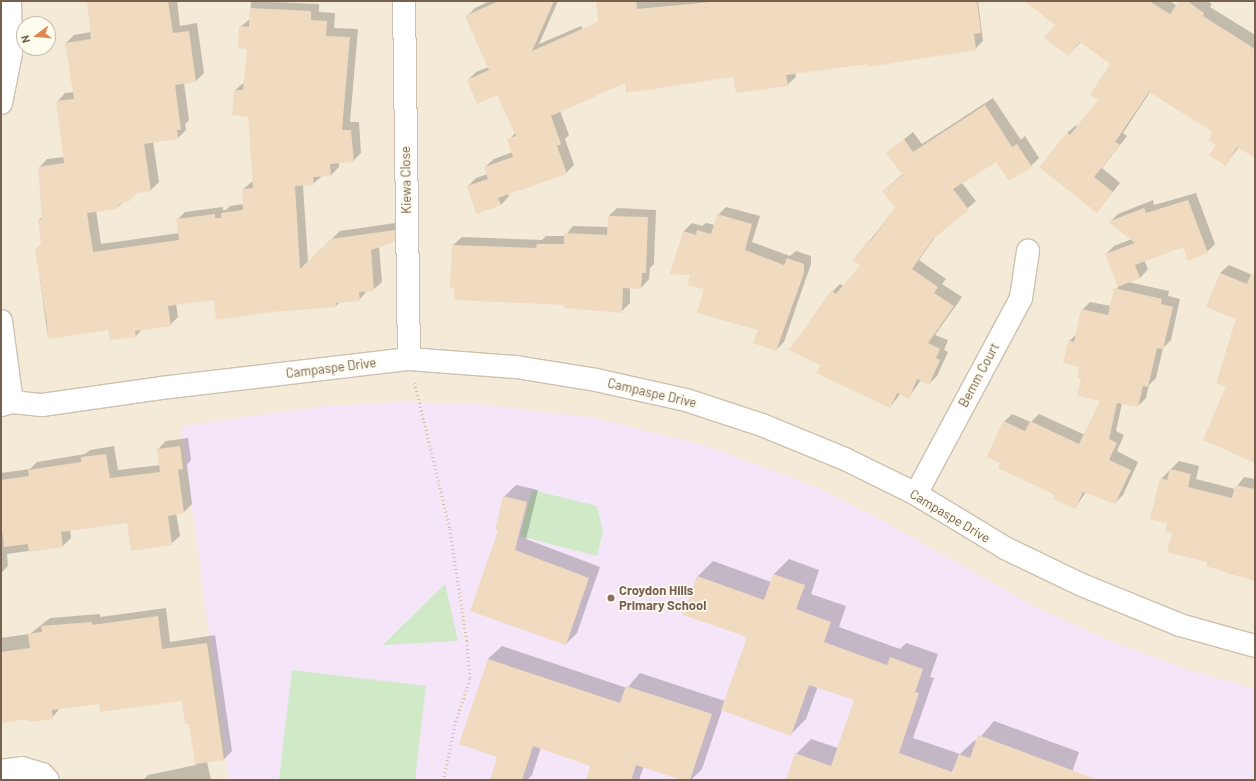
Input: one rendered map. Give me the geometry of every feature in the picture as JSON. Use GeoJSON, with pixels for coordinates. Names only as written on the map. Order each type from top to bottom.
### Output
{"type":"FeatureCollection","features":[{"type":"Feature","properties":{"kind":"street"},"geometry":{"type":"LineString","coordinates":[[1,103],[11,53],[10,1]]}},
{"type":"Feature","properties":{"kind":"street","name":"Kiewa Close"},"geometry":{"type":"LineString","coordinates":[[404,1],[409,360]]}},
{"type":"Feature","properties":{"kind":"street","name":"Bemm Court"},"geometry":{"type":"LineString","coordinates":[[916,494],[1021,298],[1028,251]]}},
{"type":"Feature","properties":{"kind":"street"},"geometry":{"type":"LineString","coordinates":[[1,321],[6,403]]}},
{"type":"Feature","properties":{"kind":"street","name":"Campaspe Drive"},"geometry":{"type":"LineString","coordinates":[[6,403],[42,405],[161,388],[409,360],[516,367],[596,380],[686,400],[762,425],[845,459],[916,494],[1005,548],[1082,585],[1180,624],[1255,646]]}},
{"type":"Feature","properties":{"kind":"street"},"geometry":{"type":"LineString","coordinates":[[1,771],[22,768],[42,774],[48,780]]}},
{"type":"Feature","properties":{"kind":"path"},"geometry":{"type":"LineString","coordinates":[[409,360],[450,529],[467,641],[470,679],[454,725],[444,780]]}},
{"type":"Feature","properties":{"kind":"shaded area"},"geometry":{"type":"Polygon","coordinates":[[[1,1],[1255,1],[1255,780],[1,780],[1,1]]]}},
{"type":"Feature","properties":{"kind":"shaded area","name":"Croydon Hills Primary School"},"geometry":{"type":"Polygon","coordinates":[[[402,402],[480,404],[595,418],[707,446],[816,487],[885,522],[1037,608],[1115,643],[1195,672],[1255,689],[1255,780],[229,780],[181,426],[325,406],[402,402]]]}},
{"type":"Feature","properties":{"kind":"green space"},"geometry":{"type":"Polygon","coordinates":[[[532,490],[597,506],[603,531],[597,556],[520,536],[532,490]]]}},
{"type":"Feature","properties":{"kind":"green space"},"geometry":{"type":"Polygon","coordinates":[[[445,584],[458,641],[383,645],[445,584]]]}},
{"type":"Feature","properties":{"kind":"green space"},"geometry":{"type":"Polygon","coordinates":[[[292,670],[426,686],[415,780],[279,780],[292,670]]]}},
{"type":"Feature","properties":{"kind":"building"},"geometry":{"type":"Polygon","coordinates":[[[87,1],[168,1],[173,33],[189,31],[196,82],[175,85],[181,130],[177,130],[178,139],[144,144],[151,191],[137,193],[128,202],[119,204],[117,209],[87,213],[93,252],[179,240],[176,219],[215,214],[215,218],[221,218],[221,213],[243,210],[242,189],[253,188],[248,117],[232,115],[234,90],[243,90],[247,49],[238,48],[239,26],[249,27],[250,8],[311,11],[311,20],[327,21],[326,36],[350,37],[342,130],[351,130],[354,162],[330,164],[331,176],[313,177],[314,185],[295,186],[300,269],[331,239],[395,230],[395,242],[371,250],[374,291],[359,292],[360,301],[336,303],[337,307],[271,312],[216,320],[214,300],[168,306],[171,326],[135,331],[136,337],[110,340],[108,330],[48,339],[47,323],[35,249],[41,243],[38,220],[42,219],[38,167],[64,163],[56,101],[74,99],[65,43],[91,39],[87,1]]]}},
{"type":"Feature","properties":{"kind":"building"},"geometry":{"type":"Polygon","coordinates":[[[499,1],[554,1],[532,51],[598,22],[596,1],[636,1],[637,9],[721,1],[977,1],[981,33],[974,34],[976,50],[868,67],[868,64],[786,75],[788,86],[736,93],[733,77],[626,93],[625,83],[551,116],[561,144],[557,146],[567,174],[498,198],[501,205],[476,214],[467,186],[488,179],[484,167],[513,157],[507,139],[516,136],[497,95],[477,104],[467,80],[489,70],[465,16],[499,1]]]}},
{"type":"Feature","properties":{"kind":"building"},"geometry":{"type":"Polygon","coordinates":[[[1024,1],[1149,1],[1170,14],[1179,1],[1187,1],[1204,13],[1203,16],[1255,49],[1255,158],[1237,147],[1226,166],[1209,155],[1216,145],[1208,140],[1213,132],[1149,92],[1115,142],[1120,145],[1094,177],[1113,192],[1097,213],[1039,167],[1067,132],[1070,135],[1098,100],[1090,95],[1110,64],[1080,42],[1069,56],[1044,38],[1055,25],[1024,1]]]}},
{"type":"Feature","properties":{"kind":"building"},"geometry":{"type":"Polygon","coordinates":[[[985,105],[1012,147],[1017,144],[1032,167],[1009,181],[996,162],[953,189],[969,210],[933,239],[912,269],[938,287],[934,293],[954,306],[928,343],[940,349],[936,358],[940,360],[929,385],[917,379],[909,399],[897,393],[890,408],[816,373],[820,365],[789,350],[831,291],[836,294],[860,265],[853,260],[869,239],[871,241],[895,207],[882,191],[903,175],[886,153],[904,139],[913,152],[985,105]]]}},
{"type":"Feature","properties":{"kind":"building"},"geometry":{"type":"Polygon","coordinates":[[[1188,200],[1208,253],[1188,261],[1183,247],[1135,265],[1140,278],[1118,287],[1105,254],[1135,243],[1108,222],[1144,208],[1146,213],[1188,200]]]}},
{"type":"Feature","properties":{"kind":"building"},"geometry":{"type":"Polygon","coordinates":[[[717,214],[752,224],[745,250],[784,265],[787,258],[804,264],[804,273],[776,351],[753,343],[758,330],[697,313],[704,289],[687,285],[690,275],[670,274],[683,231],[696,235],[697,230],[711,234],[717,214]]]}},
{"type":"Feature","properties":{"kind":"building"},"geometry":{"type":"Polygon","coordinates":[[[608,216],[648,217],[646,273],[642,273],[641,289],[623,288],[622,313],[564,308],[564,305],[454,300],[454,289],[450,288],[452,245],[536,248],[537,244],[564,244],[564,233],[607,235],[608,216]]]}},
{"type":"Feature","properties":{"kind":"building"},"geometry":{"type":"Polygon","coordinates":[[[1220,273],[1247,284],[1251,274],[1255,274],[1255,463],[1203,440],[1226,386],[1216,383],[1236,319],[1206,307],[1220,273]]]}},
{"type":"Feature","properties":{"kind":"building"},"geometry":{"type":"Polygon","coordinates":[[[1114,288],[1162,299],[1161,304],[1173,307],[1163,349],[1157,348],[1148,387],[1143,386],[1138,407],[1117,403],[1109,439],[1117,443],[1109,460],[1131,470],[1115,504],[1083,492],[1075,509],[1053,499],[1055,495],[998,468],[1000,463],[987,457],[1003,421],[1025,431],[1030,421],[1079,444],[1100,401],[1077,396],[1081,379],[1077,378],[1079,367],[1063,363],[1068,340],[1074,342],[1081,309],[1108,315],[1114,288]]]}},
{"type":"Feature","properties":{"kind":"building"},"geometry":{"type":"Polygon","coordinates":[[[180,446],[183,469],[178,470],[184,513],[168,516],[172,545],[131,551],[127,523],[61,532],[63,547],[29,552],[28,544],[4,547],[1,522],[1,480],[29,476],[28,470],[81,462],[81,457],[106,454],[110,478],[160,472],[157,449],[180,446]]]}},
{"type":"Feature","properties":{"kind":"building"},"geometry":{"type":"Polygon","coordinates":[[[1170,469],[1191,474],[1188,487],[1232,498],[1235,485],[1255,489],[1255,581],[1206,566],[1207,562],[1167,552],[1172,533],[1165,532],[1167,523],[1150,519],[1160,478],[1167,480],[1170,469]]]}},
{"type":"Feature","properties":{"kind":"building"},"geometry":{"type":"Polygon","coordinates":[[[503,496],[527,502],[515,550],[589,578],[566,645],[470,611],[498,531],[495,530],[503,496]]]}},
{"type":"Feature","properties":{"kind":"building"},"geometry":{"type":"Polygon","coordinates":[[[773,574],[805,585],[796,609],[831,622],[824,642],[887,665],[890,657],[923,669],[915,692],[919,693],[899,753],[952,772],[959,754],[970,758],[978,735],[1093,778],[1093,780],[786,780],[795,753],[831,766],[854,700],[809,685],[791,736],[721,710],[747,637],[683,615],[697,576],[764,600],[773,574]]]}},
{"type":"Feature","properties":{"kind":"building"},"geometry":{"type":"Polygon","coordinates":[[[158,616],[162,649],[207,643],[224,760],[195,764],[189,724],[185,724],[182,701],[100,712],[99,704],[52,710],[53,719],[28,722],[28,719],[1,723],[1,652],[30,648],[28,634],[42,632],[41,626],[92,622],[92,625],[158,616]]]}},
{"type":"Feature","properties":{"kind":"building"},"geometry":{"type":"Polygon","coordinates":[[[488,659],[620,703],[626,686],[712,714],[690,780],[681,780],[636,765],[631,780],[586,780],[590,766],[533,746],[522,780],[490,780],[497,757],[459,744],[488,659]]]}},
{"type":"Feature","properties":{"kind":"place","name":"Croydon Hills Primary School"},"geometry":{"type":"Point","coordinates":[611,598]}}]}
